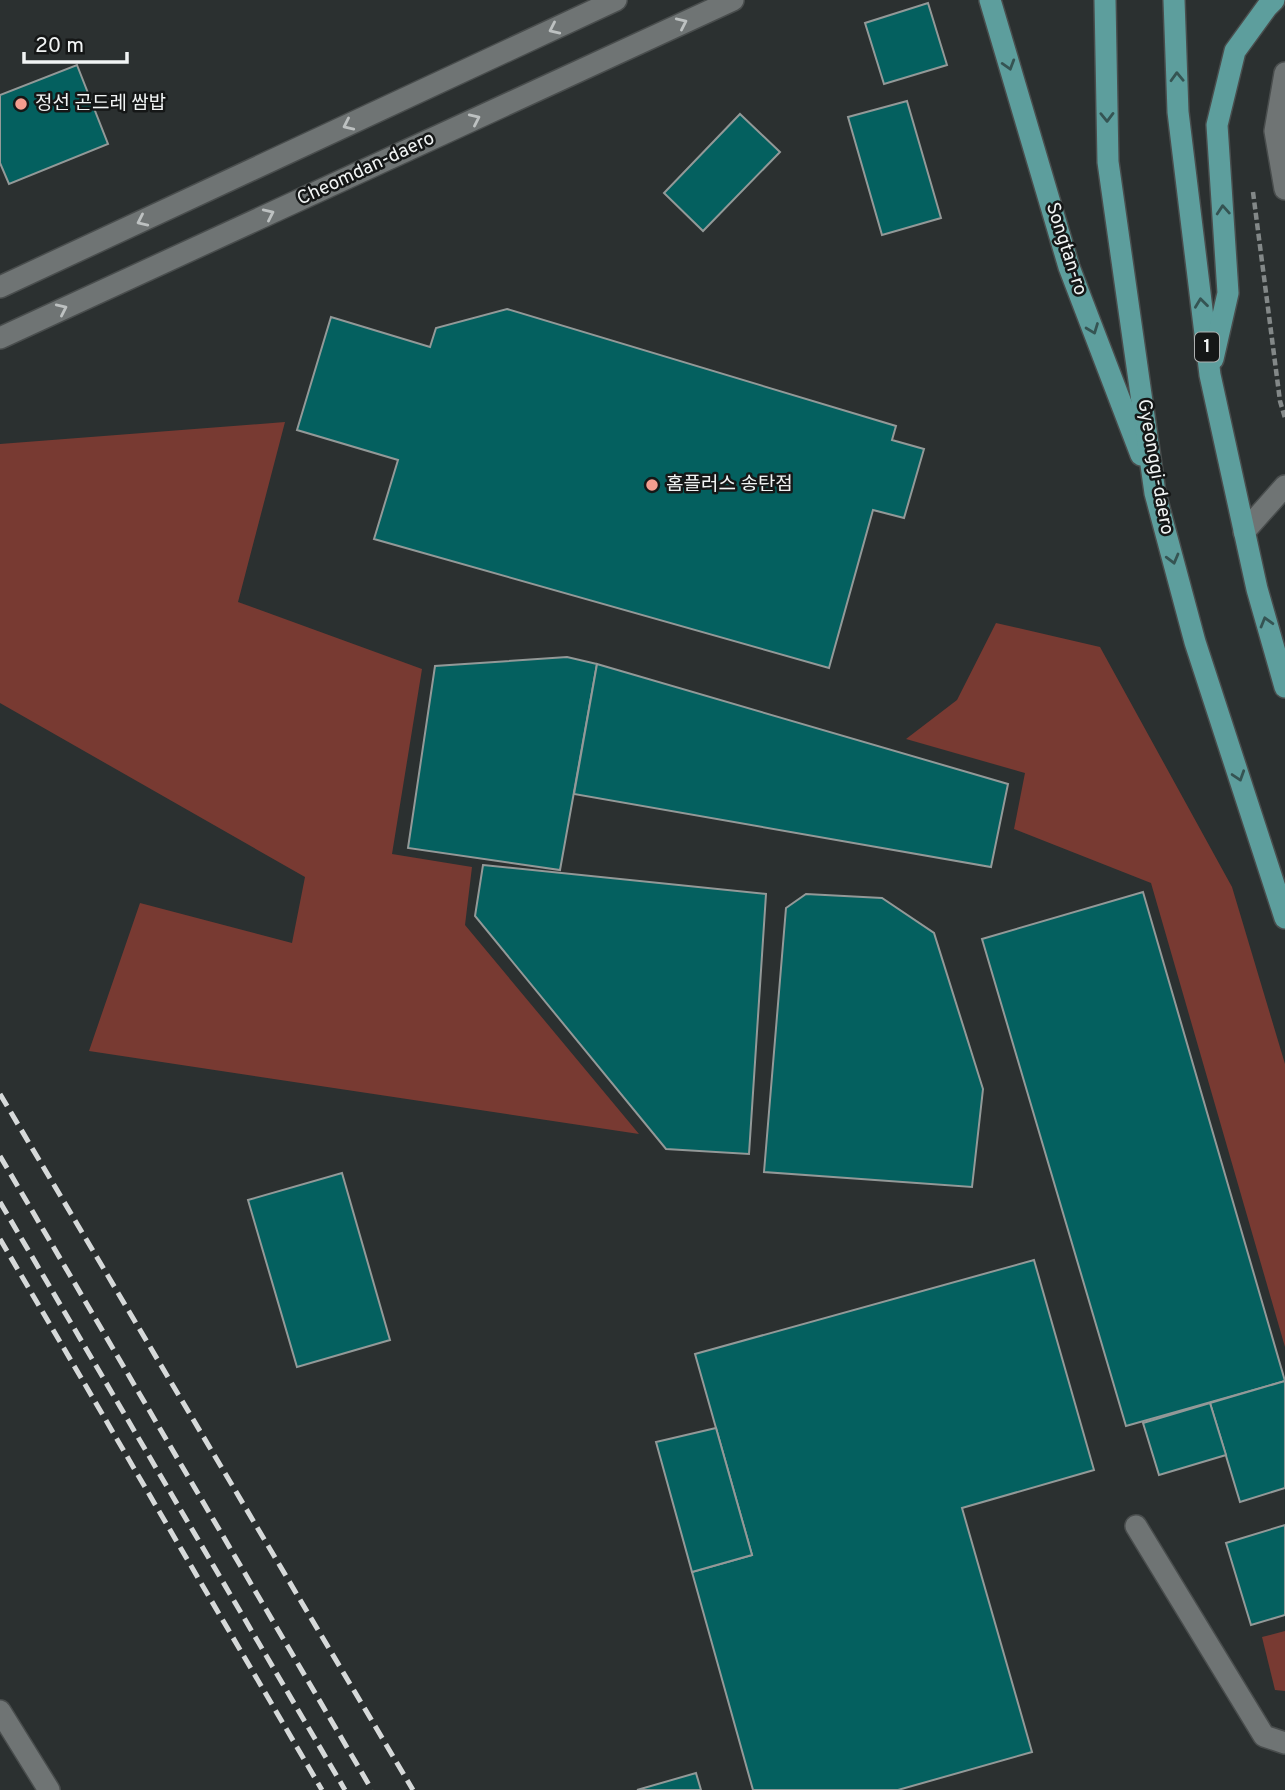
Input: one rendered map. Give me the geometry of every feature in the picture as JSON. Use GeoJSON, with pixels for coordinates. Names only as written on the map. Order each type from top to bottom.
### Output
{"type":"FeatureCollection","features":[{"type":"Feature","properties":{"kind":"main road","name":"Songtan-ro"},"geometry":{"type":"LineString","coordinates":[[990,0],[1069,267],[1155,493]]}},
{"type":"Feature","properties":{"kind":"main road","name":"Gyeonggi-daero"},"geometry":{"type":"LineString","coordinates":[[1105,0],[1108,162],[1155,493],[1195,642],[1285,918]]}},
{"type":"Feature","properties":{"kind":"main road","name":"1"},"geometry":{"type":"LineString","coordinates":[[1174,0],[1178,111],[1210,375],[1257,589],[1285,687]]}},
{"type":"Feature","properties":{"kind":"main road"},"geometry":{"type":"LineString","coordinates":[[1210,375],[1228,293],[1217,125],[1235,51],[1274,0]]}},
{"type":"Feature","properties":{"kind":"street"},"geometry":{"type":"LineString","coordinates":[[0,288],[616,0]]}},
{"type":"Feature","properties":{"kind":"street","name":"Cheomdan-daero"},"geometry":{"type":"LineString","coordinates":[[0,338],[733,0]]}},
{"type":"Feature","properties":{"kind":"street"},"geometry":{"type":"LineString","coordinates":[[1285,73],[1275,131],[1285,189]]}},
{"type":"Feature","properties":{"kind":"street"},"geometry":{"type":"LineString","coordinates":[[1244,532],[1285,486]]}},
{"type":"Feature","properties":{"kind":"street"},"geometry":{"type":"LineString","coordinates":[[1136,1526],[1264,1736],[1285,1743]]}},
{"type":"Feature","properties":{"kind":"street"},"geometry":{"type":"LineString","coordinates":[[0,1710],[49,1790]]}},
{"type":"Feature","properties":{"kind":"shaded area"},"geometry":{"type":"Polygon","coordinates":[[[285,422],[238,602],[422,669],[392,854],[472,867],[465,925],[639,1134],[89,1051],[140,903],[292,943],[305,877],[0,703],[0,444],[285,422]]]}},
{"type":"Feature","properties":{"kind":"shaded area"},"geometry":{"type":"Polygon","coordinates":[[[996,623],[1100,647],[1232,887],[1285,1064],[1285,1347],[1151,883],[1014,829],[1025,773],[906,739],[957,700],[996,623]]]}},
{"type":"Feature","properties":{"kind":"shaded area"},"geometry":{"type":"Polygon","coordinates":[[[1285,1631],[1285,1691],[1275,1690],[1262,1637],[1285,1631]]]}},
{"type":"Feature","properties":{"kind":"building"},"geometry":{"type":"Polygon","coordinates":[[[928,3],[947,65],[884,84],[865,23],[928,3]]]}},
{"type":"Feature","properties":{"kind":"building"},"geometry":{"type":"Polygon","coordinates":[[[77,65],[108,144],[9,184],[0,163],[0,95],[77,65]]]}},
{"type":"Feature","properties":{"kind":"building"},"geometry":{"type":"Polygon","coordinates":[[[907,101],[941,218],[882,235],[848,117],[907,101]]]}},
{"type":"Feature","properties":{"kind":"building"},"geometry":{"type":"Polygon","coordinates":[[[740,114],[780,152],[703,231],[664,193],[740,114]]]}},
{"type":"Feature","properties":{"kind":"building","name":"홈플러스 송탄점"},"geometry":{"type":"Polygon","coordinates":[[[507,309],[896,426],[892,440],[924,449],[904,518],[873,510],[829,668],[374,539],[398,460],[297,430],[331,317],[430,347],[436,328],[507,309]]]}},
{"type":"Feature","properties":{"kind":"building"},"geometry":{"type":"Polygon","coordinates":[[[567,657],[597,664],[560,870],[408,848],[435,666],[567,657]]]}},
{"type":"Feature","properties":{"kind":"building"},"geometry":{"type":"Polygon","coordinates":[[[597,664],[1008,784],[991,867],[574,794],[597,664]]]}},
{"type":"Feature","properties":{"kind":"building"},"geometry":{"type":"Polygon","coordinates":[[[483,865],[766,894],[749,1154],[666,1149],[475,916],[483,865]]]}},
{"type":"Feature","properties":{"kind":"building"},"geometry":{"type":"Polygon","coordinates":[[[1143,892],[1285,1381],[1126,1426],[982,939],[1143,892]]]}},
{"type":"Feature","properties":{"kind":"building"},"geometry":{"type":"Polygon","coordinates":[[[806,894],[882,898],[934,933],[983,1089],[972,1187],[764,1172],[786,908],[806,894]]]}},
{"type":"Feature","properties":{"kind":"building"},"geometry":{"type":"Polygon","coordinates":[[[342,1173],[390,1340],[297,1367],[248,1200],[342,1173]]]}},
{"type":"Feature","properties":{"kind":"building"},"geometry":{"type":"Polygon","coordinates":[[[1034,1260],[1094,1470],[962,1508],[1032,1752],[898,1790],[753,1790],[692,1572],[752,1555],[695,1354],[1034,1260]]]}},
{"type":"Feature","properties":{"kind":"building"},"geometry":{"type":"Polygon","coordinates":[[[1285,1381],[1285,1488],[1240,1502],[1210,1403],[1285,1381]]]}},
{"type":"Feature","properties":{"kind":"building"},"geometry":{"type":"Polygon","coordinates":[[[1210,1403],[1226,1455],[1159,1475],[1143,1423],[1210,1403]]]}},
{"type":"Feature","properties":{"kind":"building"},"geometry":{"type":"Polygon","coordinates":[[[716,1428],[752,1555],[692,1572],[656,1442],[716,1428]]]}},
{"type":"Feature","properties":{"kind":"building"},"geometry":{"type":"Polygon","coordinates":[[[1285,1525],[1285,1615],[1251,1625],[1226,1543],[1285,1525]]]}},
{"type":"Feature","properties":{"kind":"building"},"geometry":{"type":"Polygon","coordinates":[[[696,1773],[701,1790],[637,1790],[696,1773]]]}},
{"type":"Feature","properties":{"kind":"railway"},"geometry":{"type":"LineString","coordinates":[[0,1094],[413,1790]]}},
{"type":"Feature","properties":{"kind":"railway"},"geometry":{"type":"LineString","coordinates":[[0,1156],[372,1790]]}},
{"type":"Feature","properties":{"kind":"railway"},"geometry":{"type":"LineString","coordinates":[[0,1202],[345,1790]]}},
{"type":"Feature","properties":{"kind":"railway"},"geometry":{"type":"LineString","coordinates":[[0,1239],[322,1790]]}},
{"type":"Feature","properties":{"kind":"place","name":"정선 곤드레 쌈밥"},"geometry":{"type":"Point","coordinates":[21,104]}},
{"type":"Feature","properties":{"kind":"place","name":"홈플러스 송탄점"},"geometry":{"type":"Point","coordinates":[652,485]}}]}
